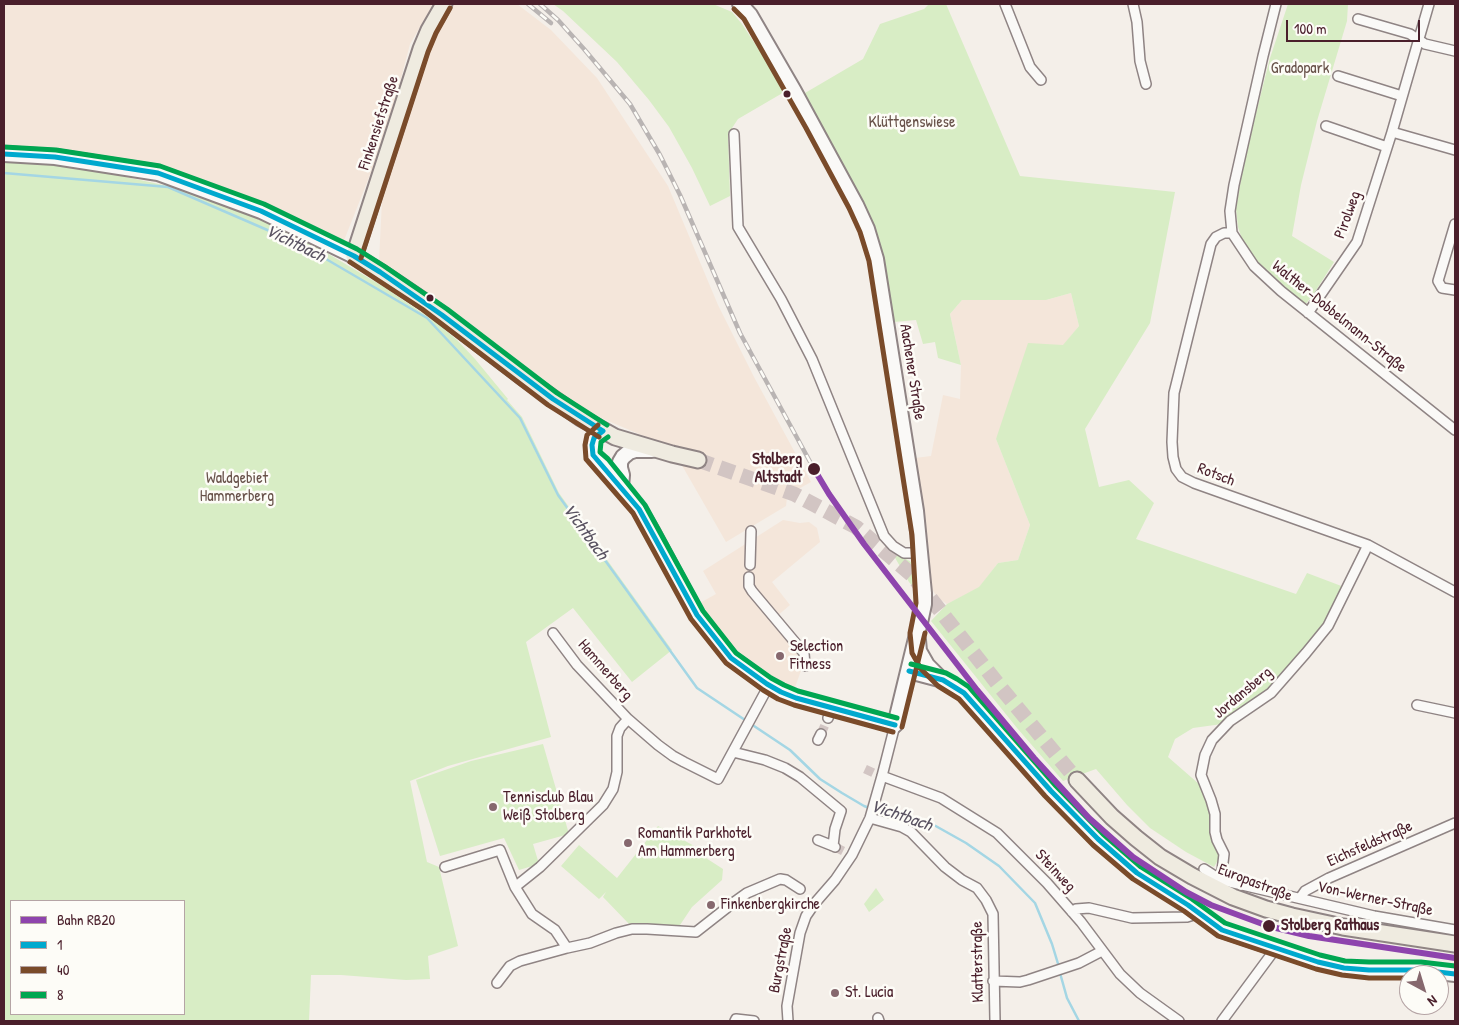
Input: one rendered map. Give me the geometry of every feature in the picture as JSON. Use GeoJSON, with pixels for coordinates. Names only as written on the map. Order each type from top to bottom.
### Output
{"type":"FeatureCollection","features":[{"type":"Feature","properties":{"kind":"main road","name":"Finkensiefstraße"},"geometry":{"type":"LineString","coordinates":[[354,256],[422,49],[429,30],[444,4]]}},
{"type":"Feature","properties":{"kind":"main road"},"geometry":{"type":"LineString","coordinates":[[354,256],[426,303],[553,399],[603,431],[615,437],[698,460]]}},
{"type":"Feature","properties":{"kind":"main road","name":"Europastraße"},"geometry":{"type":"LineString","coordinates":[[1077,780],[1112,817],[1148,848],[1192,876],[1233,897],[1266,909],[1343,927],[1455,944]]}},
{"type":"Feature","properties":{"kind":"street","name":"Aachener Straße"},"geometry":{"type":"LineString","coordinates":[[740,4],[750,15],[813,124],[868,229],[876,258],[916,511],[924,593],[924,604],[909,670],[881,776]]}},
{"type":"Feature","properties":{"kind":"street"},"geometry":{"type":"LineString","coordinates":[[1005,4],[1030,67],[1041,80]]}},
{"type":"Feature","properties":{"kind":"street"},"geometry":{"type":"LineString","coordinates":[[1133,4],[1137,22],[1140,61],[1146,84]]}},
{"type":"Feature","properties":{"kind":"street"},"geometry":{"type":"LineString","coordinates":[[1232,233],[1230,211],[1234,185],[1276,4]]}},
{"type":"Feature","properties":{"kind":"street","name":"Pirolweg"},"geometry":{"type":"LineString","coordinates":[[1308,313],[1357,242],[1392,132],[1429,4]]}},
{"type":"Feature","properties":{"kind":"street"},"geometry":{"type":"LineString","coordinates":[[1358,19],[1410,34],[1425,44],[1455,51]]}},
{"type":"Feature","properties":{"kind":"street"},"geometry":{"type":"LineString","coordinates":[[1338,76],[1402,96]]}},
{"type":"Feature","properties":{"kind":"street"},"geometry":{"type":"LineString","coordinates":[[1326,126],[1387,146]]}},
{"type":"Feature","properties":{"kind":"street"},"geometry":{"type":"LineString","coordinates":[[1392,132],[1455,150]]}},
{"type":"Feature","properties":{"kind":"street"},"geometry":{"type":"LineString","coordinates":[[734,134],[738,227],[782,299],[812,359],[884,536],[893,546],[904,553],[920,553]]}},
{"type":"Feature","properties":{"kind":"street"},"geometry":{"type":"LineString","coordinates":[[4,154],[55,157],[158,173],[261,211],[354,256]]}},
{"type":"Feature","properties":{"kind":"street"},"geometry":{"type":"LineString","coordinates":[[1455,224],[1438,281],[1442,288],[1455,290]]}},
{"type":"Feature","properties":{"kind":"street","name":"Rotsch"},"geometry":{"type":"LineString","coordinates":[[1232,233],[1224,233],[1216,237],[1211,244],[1174,393],[1172,442],[1176,469],[1182,477],[1194,483],[1368,545],[1455,592]]}},
{"type":"Feature","properties":{"kind":"street","name":"Walther-Dobbelmann-Straße"},"geometry":{"type":"LineString","coordinates":[[1232,233],[1254,266],[1281,291],[1455,430]]}},
{"type":"Feature","properties":{"kind":"street"},"geometry":{"type":"LineString","coordinates":[[603,431],[602,464],[639,509],[697,615],[731,658],[769,685],[830,713],[895,724]]}},
{"type":"Feature","properties":{"kind":"street"},"geometry":{"type":"LineString","coordinates":[[621,486],[620,462],[629,452],[635,450],[661,450]]}},
{"type":"Feature","properties":{"kind":"street"},"geometry":{"type":"LineString","coordinates":[[750,565],[751,531]]}},
{"type":"Feature","properties":{"kind":"street","name":"Jordansberg"},"geometry":{"type":"LineString","coordinates":[[1221,880],[1224,854],[1215,832],[1215,814],[1211,800],[1201,776],[1205,755],[1212,740],[1230,721],[1271,692],[1328,626],[1368,545]]}},
{"type":"Feature","properties":{"kind":"street"},"geometry":{"type":"LineString","coordinates":[[749,577],[749,586],[752,592],[804,653],[805,666]]}},
{"type":"Feature","properties":{"kind":"street"},"geometry":{"type":"LineString","coordinates":[[917,632],[919,651],[927,665],[943,680]]}},
{"type":"Feature","properties":{"kind":"street","name":"Hammerberg"},"geometry":{"type":"LineString","coordinates":[[515,888],[540,867],[603,805],[613,789],[617,772],[617,736],[620,728],[628,719],[577,665],[554,633]]}},
{"type":"Feature","properties":{"kind":"street"},"geometry":{"type":"LineString","coordinates":[[909,670],[943,680],[964,693],[1051,791],[1098,839],[1137,873],[1200,913],[1222,930],[1318,962],[1344,968],[1421,970],[1455,974]]}},
{"type":"Feature","properties":{"kind":"street"},"geometry":{"type":"LineString","coordinates":[[628,719],[673,756],[718,779],[769,685]]}},
{"type":"Feature","properties":{"kind":"street"},"geometry":{"type":"LineString","coordinates":[[1417,705],[1455,713]]}},
{"type":"Feature","properties":{"kind":"street"},"geometry":{"type":"LineString","coordinates":[[733,752],[765,760],[785,768],[800,777],[841,811],[835,828],[834,847],[818,840]]}},
{"type":"Feature","properties":{"kind":"street","name":"Burgstraße"},"geometry":{"type":"LineString","coordinates":[[788,1021],[788,1006],[800,932],[806,916],[834,880],[871,815],[881,776]]}},
{"type":"Feature","properties":{"kind":"street","name":"Steinweg"},"geometry":{"type":"LineString","coordinates":[[881,776],[941,798],[993,830],[1034,869],[1072,912],[1120,974],[1140,993],[1179,1021]]}},
{"type":"Feature","properties":{"kind":"street","name":"Klatterstraße"},"geometry":{"type":"LineString","coordinates":[[871,815],[902,826],[911,832],[945,867],[962,880],[977,888],[986,900],[993,914],[995,1021]]}},
{"type":"Feature","properties":{"kind":"street","name":"Eichsfeldstraße"},"geometry":{"type":"LineString","coordinates":[[1300,898],[1305,891],[1329,878],[1455,823]]}},
{"type":"Feature","properties":{"kind":"street"},"geometry":{"type":"LineString","coordinates":[[445,867],[500,850],[515,888],[532,914],[555,930],[567,948]]}},
{"type":"Feature","properties":{"kind":"street","name":"Von-Werner-Straße"},"geometry":{"type":"LineString","coordinates":[[1204,869],[1221,880],[1374,916],[1455,930]]}},
{"type":"Feature","properties":{"kind":"street"},"geometry":{"type":"LineString","coordinates":[[497,983],[510,966],[520,961],[590,943],[616,933],[647,928],[696,932],[747,893],[780,879],[786,880],[800,889]]}},
{"type":"Feature","properties":{"kind":"street"},"geometry":{"type":"LineString","coordinates":[[1072,912],[1076,909],[1089,908],[1140,918],[1187,917],[1200,913]]}},
{"type":"Feature","properties":{"kind":"street"},"geometry":{"type":"LineString","coordinates":[[1222,1021],[1276,948]]}},
{"type":"Feature","properties":{"kind":"street"},"geometry":{"type":"LineString","coordinates":[[993,981],[1020,982],[1084,962],[1102,951]]}},
{"type":"Feature","properties":{"kind":"street"},"geometry":{"type":"LineString","coordinates":[[736,1020],[754,1021]]}},
{"type":"Feature","properties":{"kind":"shaded area"},"geometry":{"type":"Polygon","coordinates":[[[4,4],[434,4],[410,44],[387,132],[343,243],[263,204],[159,168],[4,147],[4,4]]]}},
{"type":"Feature","properties":{"kind":"shaded area"},"geometry":{"type":"Polygon","coordinates":[[[454,4],[517,4],[551,30],[597,78],[668,186],[718,305],[754,377],[811,482],[787,497],[786,506],[726,542],[672,448],[587,412],[558,393],[538,376],[379,261],[382,201],[414,93],[432,43],[454,4]]]}},
{"type":"Feature","properties":{"kind":"shaded area"},"geometry":{"type":"Polygon","coordinates":[[[1071,293],[1079,326],[996,439],[1030,525],[1018,560],[998,563],[979,588],[947,604],[938,598],[931,588],[915,458],[931,456],[943,395],[960,399],[961,365],[950,314],[962,300],[1046,300],[1071,293]]]}},
{"type":"Feature","properties":{"kind":"shaded area"},"geometry":{"type":"Polygon","coordinates":[[[783,520],[800,523],[809,522],[817,528],[820,542],[772,582],[790,605],[776,617],[807,654],[794,690],[750,666],[732,650],[716,632],[698,604],[716,594],[703,571],[783,520]]]}},
{"type":"Feature","properties":{"kind":"green space"},"geometry":{"type":"Polygon","coordinates":[[[553,4],[713,4],[732,12],[786,91],[738,119],[728,134],[730,196],[710,206],[692,168],[669,127],[649,100],[617,62],[563,11],[553,4]]]}},
{"type":"Feature","properties":{"kind":"green space","name":"Klüttgenswiese"},"geometry":{"type":"Polygon","coordinates":[[[929,4],[946,4],[1020,176],[1175,192],[1150,323],[1085,429],[1099,487],[1129,480],[1154,503],[1136,539],[1296,594],[1307,573],[1344,587],[1324,624],[1304,652],[1270,691],[1222,724],[1193,728],[1175,739],[1168,757],[1199,784],[1207,801],[1221,855],[1214,867],[1186,852],[1150,828],[1096,769],[1063,781],[1017,728],[931,621],[947,604],[979,587],[998,563],[1018,560],[1030,525],[996,439],[1028,343],[1063,345],[1079,326],[1071,293],[1046,300],[962,300],[950,314],[961,365],[938,358],[935,342],[923,344],[916,320],[894,322],[872,221],[805,93],[863,59],[880,24],[924,9],[929,4]]]}},
{"type":"Feature","properties":{"kind":"green space","name":"Gradopark"},"geometry":{"type":"Polygon","coordinates":[[[1288,4],[1348,4],[1347,21],[1317,121],[1301,185],[1292,236],[1334,262],[1305,305],[1257,261],[1242,239],[1238,227],[1236,209],[1254,121],[1270,58],[1288,4]]]}},
{"type":"Feature","properties":{"kind":"green space","name":"Waldgebiet Hammerberg"},"geometry":{"type":"Polygon","coordinates":[[[4,160],[48,163],[112,174],[168,186],[225,205],[275,226],[322,250],[384,287],[437,323],[475,359],[522,417],[559,493],[672,650],[632,682],[573,608],[526,642],[551,737],[448,766],[410,781],[427,862],[439,867],[458,946],[428,956],[430,979],[406,980],[341,975],[311,975],[309,1021],[4,1021],[4,160]]]}},
{"type":"Feature","properties":{"kind":"green space"},"geometry":{"type":"Polygon","coordinates":[[[890,549],[911,562],[917,592],[909,582],[890,549]]]}},
{"type":"Feature","properties":{"kind":"green space","name":"Tennisclub Blau Weiß Stolberg"},"geometry":{"type":"Polygon","coordinates":[[[543,744],[569,834],[533,844],[539,864],[519,870],[504,838],[440,856],[416,780],[471,761],[543,744]]]}},
{"type":"Feature","properties":{"kind":"green space"},"geometry":{"type":"Polygon","coordinates":[[[658,826],[696,847],[695,851],[723,869],[722,880],[692,907],[678,928],[629,924],[603,897],[606,892],[599,899],[561,866],[579,845],[617,878],[658,826]]]}},
{"type":"Feature","properties":{"kind":"green space"},"geometry":{"type":"Polygon","coordinates":[[[876,888],[884,900],[869,912],[864,904],[876,888]]]}},
{"type":"Feature","properties":{"kind":"waterway","name":"Vichtbach"},"geometry":{"type":"LineString","coordinates":[[4,173],[168,187],[302,245],[427,318],[520,418],[558,495],[697,688],[790,750],[820,779],[864,806],[883,813],[925,820],[966,843],[999,866],[1035,903],[1052,944],[1059,967]]}},
{"type":"Feature","properties":{"kind":"waterway","name":"Vichtbach"},"geometry":{"type":"LineString","coordinates":[[1060,973],[1067,998],[1079,1021]]}},
{"type":"Feature","properties":{"kind":"tunnel"},"geometry":{"type":"LineString","coordinates":[[698,460],[794,494],[856,527],[912,575],[1001,688],[1077,780]]}},
{"type":"Feature","properties":{"kind":"tunnel"},"geometry":{"type":"LineString","coordinates":[[821,734],[828,718]]}},
{"type":"Feature","properties":{"kind":"tunnel"},"geometry":{"type":"LineString","coordinates":[[865,769],[878,775]]}},
{"type":"Feature","properties":{"kind":"tunnel"},"geometry":{"type":"LineString","coordinates":[[835,847],[845,852]]}},
{"type":"Feature","properties":{"kind":"railway"},"geometry":{"type":"LineString","coordinates":[[528,4],[551,23]]}},
{"type":"Feature","properties":{"kind":"railway"},"geometry":{"type":"LineString","coordinates":[[540,4],[558,20],[630,104],[660,155],[680,195],[740,333],[814,469]]}},
{"type":"Feature","properties":{"kind":"rail line","name":"RB20"},"geometry":{"type":"LineString","coordinates":[[814,469],[864,544],[977,690],[1034,758],[1089,818],[1133,857],[1186,892],[1211,905],[1268,926],[1309,936],[1455,958]]}},
{"type":"Feature","properties":{"kind":"transit line","name":"40"},"geometry":{"type":"LineString","coordinates":[[361,258],[428,52],[450,8]]}},
{"type":"Feature","properties":{"kind":"transit line","name":"40"},"geometry":{"type":"LineString","coordinates":[[734,9],[744,19],[849,208],[860,232],[869,261],[912,535],[916,603],[910,633],[912,653],[921,669],[938,686],[959,699],[1045,796],[1093,845],[1133,879],[1184,911],[1218,936],[1316,969],[1342,975],[1369,978],[1399,978]]}},
{"type":"Feature","properties":{"kind":"transit line","name":"8"},"geometry":{"type":"LineString","coordinates":[[4,147],[56,150],[160,166],[264,204],[357,249],[384,266],[447,309],[557,393],[607,425]]}},
{"type":"Feature","properties":{"kind":"transit line","name":"1"},"geometry":{"type":"LineString","coordinates":[[4,154],[55,157],[158,173],[261,211],[354,256],[380,272],[442,315],[553,399],[603,431]]}},
{"type":"Feature","properties":{"kind":"transit line","name":"40"},"geometry":{"type":"LineString","coordinates":[[350,262],[422,309],[548,405],[599,437]]}},
{"type":"Feature","properties":{"kind":"transit line","name":"40"},"geometry":{"type":"LineString","coordinates":[[598,425],[587,435],[585,445],[586,459],[633,513],[691,619],[726,663],[778,699],[893,732]]}},
{"type":"Feature","properties":{"kind":"transit line","name":"1"},"geometry":{"type":"LineString","coordinates":[[603,431],[594,438],[592,445],[593,455],[639,509],[697,615],[731,658],[781,692],[796,698],[895,725]]}},
{"type":"Feature","properties":{"kind":"transit line","name":"8"},"geometry":{"type":"LineString","coordinates":[[608,437],[601,442],[600,452],[608,459],[645,505],[703,611],[736,653],[771,678],[798,691],[897,718]]}},
{"type":"Feature","properties":{"kind":"transit line","name":"40"},"geometry":{"type":"LineString","coordinates":[[902,727],[925,633]]}},
{"type":"Feature","properties":{"kind":"transit line","name":"8"},"geometry":{"type":"LineString","coordinates":[[911,664],[946,673],[969,687],[1056,786],[1103,834],[1141,867],[1192,899],[1225,923],[1320,955],[1345,961],[1421,962],[1455,966]]}},
{"type":"Feature","properties":{"kind":"transit line","name":"1"},"geometry":{"type":"LineString","coordinates":[[909,671],[943,680],[964,693],[1051,791],[1098,839],[1137,873],[1188,905],[1222,930],[1318,962],[1344,968],[1421,970],[1455,974]]}},
{"type":"Feature","properties":{"kind":"place","name":"Stolberg Altstadt"},"geometry":{"type":"Point","coordinates":[814,469]}},
{"type":"Feature","properties":{"kind":"place","name":"Selection Fitness"},"geometry":{"type":"Point","coordinates":[780,656]}},
{"type":"Feature","properties":{"kind":"place","name":"Tennisclub Blau Weiß Stolberg"},"geometry":{"type":"Point","coordinates":[493,807]}},
{"type":"Feature","properties":{"kind":"place","name":"Romantik Parkhotel Am Hammerberg"},"geometry":{"type":"Point","coordinates":[628,843]}},
{"type":"Feature","properties":{"kind":"place","name":"Finkenbergkirche"},"geometry":{"type":"Point","coordinates":[711,905]}},
{"type":"Feature","properties":{"kind":"place","name":"Stolberg Rathaus"},"geometry":{"type":"Point","coordinates":[1269,926]}},
{"type":"Feature","properties":{"kind":"place","name":"St. Lucia"},"geometry":{"type":"Point","coordinates":[835,993]}}]}
